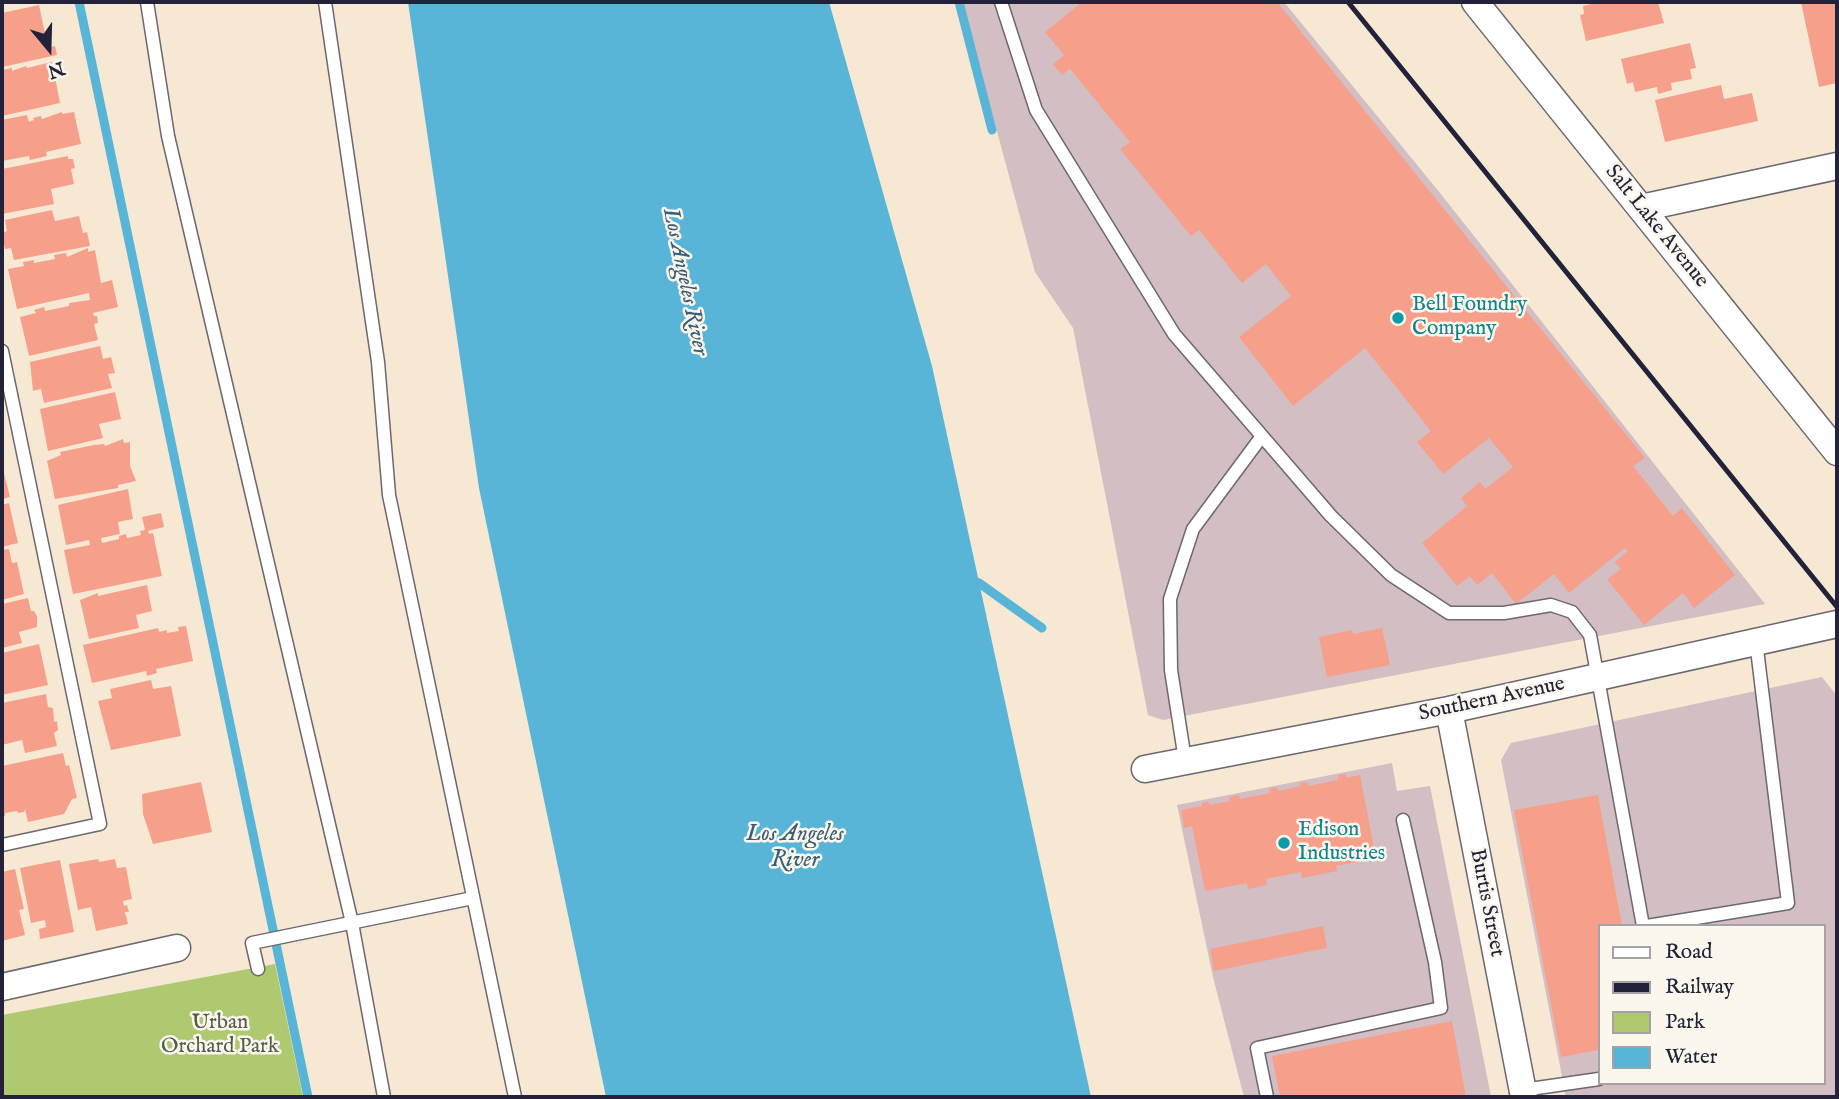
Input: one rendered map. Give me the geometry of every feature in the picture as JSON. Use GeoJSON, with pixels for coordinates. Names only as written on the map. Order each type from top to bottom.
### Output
{"type":"FeatureCollection","features":[{"type":"Feature","properties":{"kind":"street","name":"Salt Lake Avenue"},"geometry":{"type":"LineString","coordinates":[[1475,2],[1641,208],[1829,428],[1837,452]]}},
{"type":"Feature","properties":{"kind":"street"},"geometry":{"type":"LineString","coordinates":[[1641,208],[1837,166]]}},
{"type":"Feature","properties":{"kind":"street","name":"Southern Avenue"},"geometry":{"type":"LineString","coordinates":[[1145,769],[1599,678],[1837,624]]}},
{"type":"Feature","properties":{"kind":"street","name":"Burtis Street"},"geometry":{"type":"LineString","coordinates":[[1449,709],[1524,1094]]}},
{"type":"Feature","properties":{"kind":"street"},"geometry":{"type":"LineString","coordinates":[[2,987],[177,948]]}},
{"type":"Feature","properties":{"kind":"lane"},"geometry":{"type":"LineString","coordinates":[[147,2],[168,136],[352,923],[384,1097]]}},
{"type":"Feature","properties":{"kind":"lane"},"geometry":{"type":"LineString","coordinates":[[325,2],[377,362],[389,495],[515,1097]]}},
{"type":"Feature","properties":{"kind":"lane"},"geometry":{"type":"LineString","coordinates":[[1001,2],[1036,110],[1174,334],[1331,516],[1391,575],[1449,612],[1504,613],[1551,605],[1572,612],[1590,635],[1645,924]]}},
{"type":"Feature","properties":{"kind":"lane"},"geometry":{"type":"LineString","coordinates":[[2,351],[100,824],[2,845]]}},
{"type":"Feature","properties":{"kind":"lane"},"geometry":{"type":"LineString","coordinates":[[1185,760],[1171,670],[1170,599],[1193,529],[1262,436]]}},
{"type":"Feature","properties":{"kind":"lane"},"geometry":{"type":"LineString","coordinates":[[1657,924],[1788,903],[1756,641]]}},
{"type":"Feature","properties":{"kind":"lane"},"geometry":{"type":"LineString","coordinates":[[1267,1097],[1257,1048],[1441,1007],[1435,962],[1403,820]]}},
{"type":"Feature","properties":{"kind":"lane"},"geometry":{"type":"LineString","coordinates":[[258,969],[252,943],[473,898]]}},
{"type":"Feature","properties":{"kind":"lane"},"geometry":{"type":"LineString","coordinates":[[1524,1094],[1598,1079]]}},
{"type":"Feature","properties":{"kind":"shaded area"},"geometry":{"type":"Polygon","coordinates":[[[962,2],[1284,2],[1440,193],[1765,604],[1163,720],[1148,715],[1073,328],[1035,272],[962,2]]]}},
{"type":"Feature","properties":{"kind":"shaded area"},"geometry":{"type":"Polygon","coordinates":[[[1822,677],[1837,696],[1837,1097],[1566,1097],[1501,760],[1511,743],[1822,677]]]}},
{"type":"Feature","properties":{"kind":"shaded area"},"geometry":{"type":"Polygon","coordinates":[[[1392,763],[1397,791],[1430,786],[1491,1097],[1244,1097],[1213,977],[1177,805],[1392,763]]]}},
{"type":"Feature","properties":{"kind":"green space","name":"Urban Orchard Park"},"geometry":{"type":"Polygon","coordinates":[[[275,964],[303,1097],[2,1097],[2,1015],[275,964]]]}},
{"type":"Feature","properties":{"kind":"water","name":"Los Angeles River"},"geometry":{"type":"Polygon","coordinates":[[[408,2],[829,2],[932,366],[1091,1097],[606,1097],[479,488],[408,2]]]}},
{"type":"Feature","properties":{"kind":"building","name":"Bell Foundry Company"},"geometry":{"type":"Polygon","coordinates":[[[1082,2],[1277,2],[1645,458],[1633,466],[1673,516],[1682,508],[1735,575],[1694,608],[1683,593],[1644,625],[1607,579],[1621,569],[1615,562],[1628,551],[1625,548],[1569,593],[1554,574],[1516,604],[1492,573],[1477,585],[1470,576],[1457,586],[1422,543],[1467,506],[1461,498],[1480,482],[1485,489],[1513,467],[1489,438],[1443,474],[1417,442],[1431,431],[1365,348],[1293,406],[1239,337],[1291,296],[1266,264],[1242,283],[1199,230],[1191,236],[1120,149],[1130,142],[1070,69],[1062,75],[1053,64],[1064,55],[1045,32],[1082,2]]]}},
{"type":"Feature","properties":{"kind":"building"},"geometry":{"type":"Polygon","coordinates":[[[1600,2],[1658,2],[1664,23],[1586,41],[1580,15],[1584,14],[1583,6],[1600,2]]]}},
{"type":"Feature","properties":{"kind":"building"},"geometry":{"type":"Polygon","coordinates":[[[1801,2],[1835,2],[1837,83],[1819,87],[1801,2]]]}},
{"type":"Feature","properties":{"kind":"building"},"geometry":{"type":"Polygon","coordinates":[[[39,5],[46,48],[55,46],[57,55],[2,67],[2,13],[39,5]]]}},
{"type":"Feature","properties":{"kind":"building"},"geometry":{"type":"Polygon","coordinates":[[[1690,43],[1696,68],[1690,69],[1692,79],[1671,83],[1672,90],[1658,94],[1657,87],[1635,92],[1633,82],[1627,84],[1621,59],[1690,43]]]}},
{"type":"Feature","properties":{"kind":"building"},"geometry":{"type":"Polygon","coordinates":[[[52,62],[60,103],[2,116],[2,70],[12,68],[12,71],[52,62]]]}},
{"type":"Feature","properties":{"kind":"building"},"geometry":{"type":"Polygon","coordinates":[[[1721,85],[1724,99],[1752,93],[1758,121],[1665,142],[1655,100],[1721,85]]]}},
{"type":"Feature","properties":{"kind":"building"},"geometry":{"type":"Polygon","coordinates":[[[62,112],[74,112],[81,144],[46,152],[47,156],[30,160],[29,156],[2,161],[2,120],[27,115],[29,122],[34,120],[33,118],[41,116],[42,119],[62,112]]]}},
{"type":"Feature","properties":{"kind":"building"},"geometry":{"type":"Polygon","coordinates":[[[68,156],[68,159],[73,159],[75,168],[71,169],[74,184],[51,189],[54,204],[2,214],[2,169],[68,156]]]}},
{"type":"Feature","properties":{"kind":"building"},"geometry":{"type":"Polygon","coordinates":[[[52,210],[55,221],[79,216],[90,246],[14,260],[11,248],[5,249],[2,233],[7,231],[5,220],[52,210]]]}},
{"type":"Feature","properties":{"kind":"building"},"geometry":{"type":"Polygon","coordinates":[[[88,248],[88,252],[95,250],[101,283],[112,280],[118,307],[93,313],[97,316],[98,323],[94,324],[98,340],[29,356],[20,317],[36,313],[34,310],[44,307],[45,311],[90,300],[89,293],[17,309],[8,269],[24,266],[23,262],[55,259],[54,255],[66,253],[67,257],[88,248]]]}},
{"type":"Feature","properties":{"kind":"building"},"geometry":{"type":"Polygon","coordinates":[[[100,346],[103,359],[111,357],[115,373],[108,374],[112,388],[44,403],[41,389],[33,391],[30,362],[100,346]]]}},
{"type":"Feature","properties":{"kind":"building"},"geometry":{"type":"Polygon","coordinates":[[[115,392],[121,419],[99,424],[103,438],[48,451],[40,409],[115,392]]]}},
{"type":"Feature","properties":{"kind":"building"},"geometry":{"type":"Polygon","coordinates":[[[123,439],[124,443],[130,442],[130,466],[136,481],[118,485],[118,488],[55,499],[47,461],[61,455],[60,452],[94,445],[105,446],[123,439]]]}},
{"type":"Feature","properties":{"kind":"building"},"geometry":{"type":"Polygon","coordinates":[[[2,465],[10,497],[2,499],[2,465]]]}},
{"type":"Feature","properties":{"kind":"building"},"geometry":{"type":"Polygon","coordinates":[[[128,489],[133,519],[118,522],[120,534],[101,538],[102,543],[119,539],[119,536],[126,534],[127,538],[141,535],[140,531],[145,530],[142,517],[161,513],[164,527],[148,531],[149,534],[153,533],[162,576],[73,594],[64,550],[90,545],[89,540],[66,545],[58,505],[128,489]]]}},
{"type":"Feature","properties":{"kind":"building"},"geometry":{"type":"Polygon","coordinates":[[[9,503],[18,543],[2,547],[2,505],[9,503]]]}},
{"type":"Feature","properties":{"kind":"building"},"geometry":{"type":"Polygon","coordinates":[[[9,549],[12,563],[17,562],[24,594],[2,600],[2,550],[9,549]]]}},
{"type":"Feature","properties":{"kind":"building"},"geometry":{"type":"Polygon","coordinates":[[[147,585],[152,611],[136,615],[139,628],[89,639],[80,600],[98,593],[98,596],[147,585]]]}},
{"type":"Feature","properties":{"kind":"building"},"geometry":{"type":"Polygon","coordinates":[[[28,598],[31,611],[37,616],[37,627],[19,632],[22,643],[2,648],[2,604],[28,598]]]}},
{"type":"Feature","properties":{"kind":"building"},"geometry":{"type":"Polygon","coordinates":[[[186,626],[193,661],[156,669],[157,673],[147,676],[146,671],[92,683],[83,645],[158,628],[159,632],[179,631],[178,627],[186,626]]]}},
{"type":"Feature","properties":{"kind":"building"},"geometry":{"type":"Polygon","coordinates":[[[1382,628],[1390,665],[1327,677],[1319,637],[1352,630],[1353,634],[1382,628]]]}},
{"type":"Feature","properties":{"kind":"building"},"geometry":{"type":"Polygon","coordinates":[[[39,644],[48,685],[2,695],[2,653],[39,644]]]}},
{"type":"Feature","properties":{"kind":"building"},"geometry":{"type":"Polygon","coordinates":[[[151,680],[153,689],[171,686],[181,736],[111,750],[98,701],[112,698],[110,689],[151,680]]]}},
{"type":"Feature","properties":{"kind":"building"},"geometry":{"type":"Polygon","coordinates":[[[46,694],[48,707],[53,708],[54,722],[57,721],[58,730],[54,733],[57,746],[25,753],[22,740],[2,745],[2,703],[46,694]]]}},
{"type":"Feature","properties":{"kind":"building"},"geometry":{"type":"Polygon","coordinates":[[[63,753],[66,766],[69,765],[77,798],[72,799],[64,814],[28,822],[25,809],[24,812],[5,813],[2,817],[2,766],[63,753]]]}},
{"type":"Feature","properties":{"kind":"building","name":"Edison Industries"},"geometry":{"type":"Polygon","coordinates":[[[1346,774],[1346,778],[1360,775],[1376,858],[1336,866],[1337,871],[1302,878],[1301,872],[1266,879],[1267,885],[1248,889],[1247,883],[1205,891],[1192,826],[1184,828],[1181,810],[1202,806],[1202,803],[1208,801],[1209,805],[1230,801],[1229,797],[1239,795],[1240,799],[1270,793],[1269,789],[1277,787],[1278,791],[1301,786],[1300,783],[1307,782],[1308,786],[1338,780],[1338,775],[1346,774]]]}},
{"type":"Feature","properties":{"kind":"building"},"geometry":{"type":"Polygon","coordinates":[[[201,782],[212,832],[153,844],[143,814],[142,794],[201,782]]]}},
{"type":"Feature","properties":{"kind":"building"},"geometry":{"type":"Polygon","coordinates":[[[1598,795],[1622,924],[1598,924],[1598,1050],[1561,1057],[1514,810],[1598,795]]]}},
{"type":"Feature","properties":{"kind":"building"},"geometry":{"type":"Polygon","coordinates":[[[98,859],[99,862],[115,859],[117,868],[126,867],[132,899],[123,901],[129,912],[125,912],[128,924],[96,931],[91,907],[78,910],[69,864],[98,859]]]}},
{"type":"Feature","properties":{"kind":"building"},"geometry":{"type":"Polygon","coordinates":[[[60,860],[74,932],[40,939],[39,929],[46,927],[45,920],[31,923],[20,868],[60,860]]]}},
{"type":"Feature","properties":{"kind":"building"},"geometry":{"type":"Polygon","coordinates":[[[15,869],[24,909],[19,910],[25,935],[2,941],[2,872],[15,869]]]}},
{"type":"Feature","properties":{"kind":"building"},"geometry":{"type":"Polygon","coordinates":[[[1323,926],[1327,948],[1214,971],[1210,949],[1323,926]]]}},
{"type":"Feature","properties":{"kind":"building"},"geometry":{"type":"Polygon","coordinates":[[[1452,1021],[1466,1097],[1280,1097],[1272,1056],[1452,1021]]]}},
{"type":"Feature","properties":{"kind":"waterway"},"geometry":{"type":"LineString","coordinates":[[79,2],[308,1097]]}},
{"type":"Feature","properties":{"kind":"waterway"},"geometry":{"type":"LineString","coordinates":[[959,2],[992,130]]}},
{"type":"Feature","properties":{"kind":"waterway"},"geometry":{"type":"LineString","coordinates":[[968,579],[979,583],[1042,628]]}},
{"type":"Feature","properties":{"kind":"railway"},"geometry":{"type":"LineString","coordinates":[[1348,2],[1837,607]]}},
{"type":"Feature","properties":{"kind":"place","name":"Bell Foundry Company"},"geometry":{"type":"Point","coordinates":[1398,318]}},
{"type":"Feature","properties":{"kind":"place","name":"Edison Industries"},"geometry":{"type":"Point","coordinates":[1284,843]}}]}
